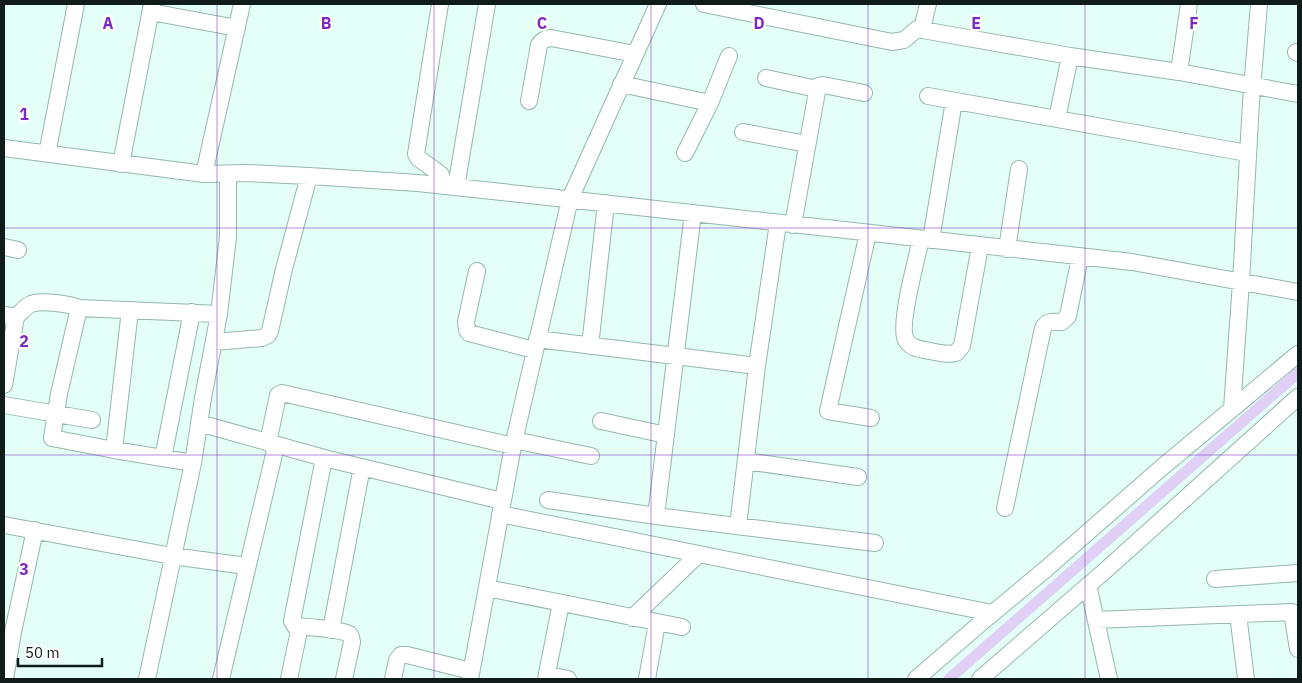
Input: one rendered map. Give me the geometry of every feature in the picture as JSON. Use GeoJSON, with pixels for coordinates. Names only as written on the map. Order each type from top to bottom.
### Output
{"type":"FeatureCollection","features":[{"type":"Feature","properties":{"kind":"street"},"geometry":{"type":"LineString","coordinates":[[47,154],[76,4]]}},
{"type":"Feature","properties":{"kind":"street"},"geometry":{"type":"LineString","coordinates":[[204,174],[242,4]]}},
{"type":"Feature","properties":{"kind":"street"},"geometry":{"type":"LineString","coordinates":[[440,4],[416,154],[418,158],[441,175],[450,186]]}},
{"type":"Feature","properties":{"kind":"street"},"geometry":{"type":"LineString","coordinates":[[450,186],[487,4]]}},
{"type":"Feature","properties":{"kind":"street"},"geometry":{"type":"LineString","coordinates":[[393,679],[397,660],[401,655],[407,655],[470,675],[514,443],[570,199],[658,4]]}},
{"type":"Feature","properties":{"kind":"street"},"geometry":{"type":"LineString","coordinates":[[704,4],[892,42],[904,40],[917,28],[1298,94]]}},
{"type":"Feature","properties":{"kind":"street"},"geometry":{"type":"LineString","coordinates":[[922,29],[928,4]]}},
{"type":"Feature","properties":{"kind":"street"},"geometry":{"type":"LineString","coordinates":[[1179,72],[1190,4]]}},
{"type":"Feature","properties":{"kind":"street"},"geometry":{"type":"LineString","coordinates":[[1232,409],[1252,85],[1254,5]]}},
{"type":"Feature","properties":{"kind":"street"},"geometry":{"type":"LineString","coordinates":[[121,164],[151,8],[236,28]]}},
{"type":"Feature","properties":{"kind":"street"},"geometry":{"type":"LineString","coordinates":[[529,101],[539,45],[545,39],[551,38],[635,54]]}},
{"type":"Feature","properties":{"kind":"street"},"geometry":{"type":"LineString","coordinates":[[685,153],[710,103],[729,56]]}},
{"type":"Feature","properties":{"kind":"street"},"geometry":{"type":"LineString","coordinates":[[1057,119],[1070,56]]}},
{"type":"Feature","properties":{"kind":"street"},"geometry":{"type":"LineString","coordinates":[[766,78],[817,89]]}},
{"type":"Feature","properties":{"kind":"street"},"geometry":{"type":"LineString","coordinates":[[621,84],[710,103]]}},
{"type":"Feature","properties":{"kind":"street"},"geometry":{"type":"LineString","coordinates":[[738,526],[757,366],[786,224],[807,144],[817,89],[818,86],[823,85],[864,92]]}},
{"type":"Feature","properties":{"kind":"street"},"geometry":{"type":"LineString","coordinates":[[928,96],[1248,153]]}},
{"type":"Feature","properties":{"kind":"street"},"geometry":{"type":"LineString","coordinates":[[954,100],[926,240],[904,320],[904,334],[910,345],[915,348],[943,353],[956,353],[962,346],[980,246]]}},
{"type":"Feature","properties":{"kind":"street"},"geometry":{"type":"LineString","coordinates":[[743,132],[807,144]]}},
{"type":"Feature","properties":{"kind":"street"},"geometry":{"type":"LineString","coordinates":[[4,148],[204,174],[228,175],[246,173],[309,176],[450,186],[570,199],[1132,262],[1241,282],[1298,289]]}},
{"type":"Feature","properties":{"kind":"street"},"geometry":{"type":"LineString","coordinates":[[1007,249],[1018,169]]}},
{"type":"Feature","properties":{"kind":"street"},"geometry":{"type":"LineString","coordinates":[[147,679],[193,463],[219,314],[228,237],[228,175]]}},
{"type":"Feature","properties":{"kind":"street"},"geometry":{"type":"LineString","coordinates":[[214,342],[262,338],[270,331],[284,269],[309,176]]}},
{"type":"Feature","properties":{"kind":"street"},"geometry":{"type":"LineString","coordinates":[[590,346],[606,203]]}},
{"type":"Feature","properties":{"kind":"street"},"geometry":{"type":"LineString","coordinates":[[656,516],[693,213]]}},
{"type":"Feature","properties":{"kind":"street"},"geometry":{"type":"LineString","coordinates":[[868,233],[828,411],[871,418]]}},
{"type":"Feature","properties":{"kind":"street"},"geometry":{"type":"LineString","coordinates":[[1005,508],[1043,328],[1045,324],[1050,322],[1062,322],[1068,316],[1080,257]]}},
{"type":"Feature","properties":{"kind":"street"},"geometry":{"type":"LineString","coordinates":[[477,271],[466,322],[469,333],[535,345],[590,346],[757,366]]}},
{"type":"Feature","properties":{"kind":"street"},"geometry":{"type":"LineString","coordinates":[[4,385],[10,316],[29,304],[219,314]]}},
{"type":"Feature","properties":{"kind":"street"},"geometry":{"type":"LineString","coordinates":[[79,308],[59,394],[52,438],[193,463]]}},
{"type":"Feature","properties":{"kind":"street"},"geometry":{"type":"LineString","coordinates":[[114,450],[130,310]]}},
{"type":"Feature","properties":{"kind":"street"},"geometry":{"type":"LineString","coordinates":[[163,458],[192,312]]}},
{"type":"Feature","properties":{"kind":"street"},"geometry":{"type":"LineString","coordinates":[[916,679],[992,613],[1048,568],[1160,469],[1298,354]]}},
{"type":"Feature","properties":{"kind":"street"},"geometry":{"type":"LineString","coordinates":[[222,679],[248,566],[272,444],[278,395],[282,393],[514,443],[591,456]]}},
{"type":"Feature","properties":{"kind":"street"},"geometry":{"type":"LineString","coordinates":[[980,679],[997,672],[1088,585],[1298,397]]}},
{"type":"Feature","properties":{"kind":"street"},"geometry":{"type":"LineString","coordinates":[[4,405],[92,420]]}},
{"type":"Feature","properties":{"kind":"street"},"geometry":{"type":"LineString","coordinates":[[601,421],[666,435]]}},
{"type":"Feature","properties":{"kind":"street"},"geometry":{"type":"LineString","coordinates":[[199,423],[324,458],[362,466],[501,508],[699,554],[992,613]]}},
{"type":"Feature","properties":{"kind":"street"},"geometry":{"type":"LineString","coordinates":[[324,458],[292,621],[293,624],[300,626],[348,634],[352,639],[344,679]]}},
{"type":"Feature","properties":{"kind":"street"},"geometry":{"type":"LineString","coordinates":[[746,461],[858,477]]}},
{"type":"Feature","properties":{"kind":"street"},"geometry":{"type":"LineString","coordinates":[[331,630],[362,466]]}},
{"type":"Feature","properties":{"kind":"street"},"geometry":{"type":"LineString","coordinates":[[548,500],[656,516],[875,543]]}},
{"type":"Feature","properties":{"kind":"street"},"geometry":{"type":"LineString","coordinates":[[4,525],[172,556],[248,566]]}},
{"type":"Feature","properties":{"kind":"street"},"geometry":{"type":"LineString","coordinates":[[4,679],[8,631],[35,530]]}},
{"type":"Feature","properties":{"kind":"street"},"geometry":{"type":"LineString","coordinates":[[632,618],[699,554]]}},
{"type":"Feature","properties":{"kind":"street"},"geometry":{"type":"LineString","coordinates":[[1215,580],[1298,573]]}},
{"type":"Feature","properties":{"kind":"street"},"geometry":{"type":"LineString","coordinates":[[1088,585],[1109,679]]}},
{"type":"Feature","properties":{"kind":"street"},"geometry":{"type":"LineString","coordinates":[[487,588],[682,627]]}},
{"type":"Feature","properties":{"kind":"street"},"geometry":{"type":"LineString","coordinates":[[562,603],[547,677],[568,679]]}},
{"type":"Feature","properties":{"kind":"street"},"geometry":{"type":"LineString","coordinates":[[1096,620],[1292,612],[1298,648]]}},
{"type":"Feature","properties":{"kind":"street"},"geometry":{"type":"LineString","coordinates":[[1238,614],[1246,679]]}},
{"type":"Feature","properties":{"kind":"street"},"geometry":{"type":"LineString","coordinates":[[647,679],[657,623]]}},
{"type":"Feature","properties":{"kind":"street"},"geometry":{"type":"LineString","coordinates":[[289,679],[300,626]]}},
{"type":"Feature","properties":{"kind":"waterway"},"geometry":{"type":"LineString","coordinates":[[949,679],[1298,373]]}}]}
